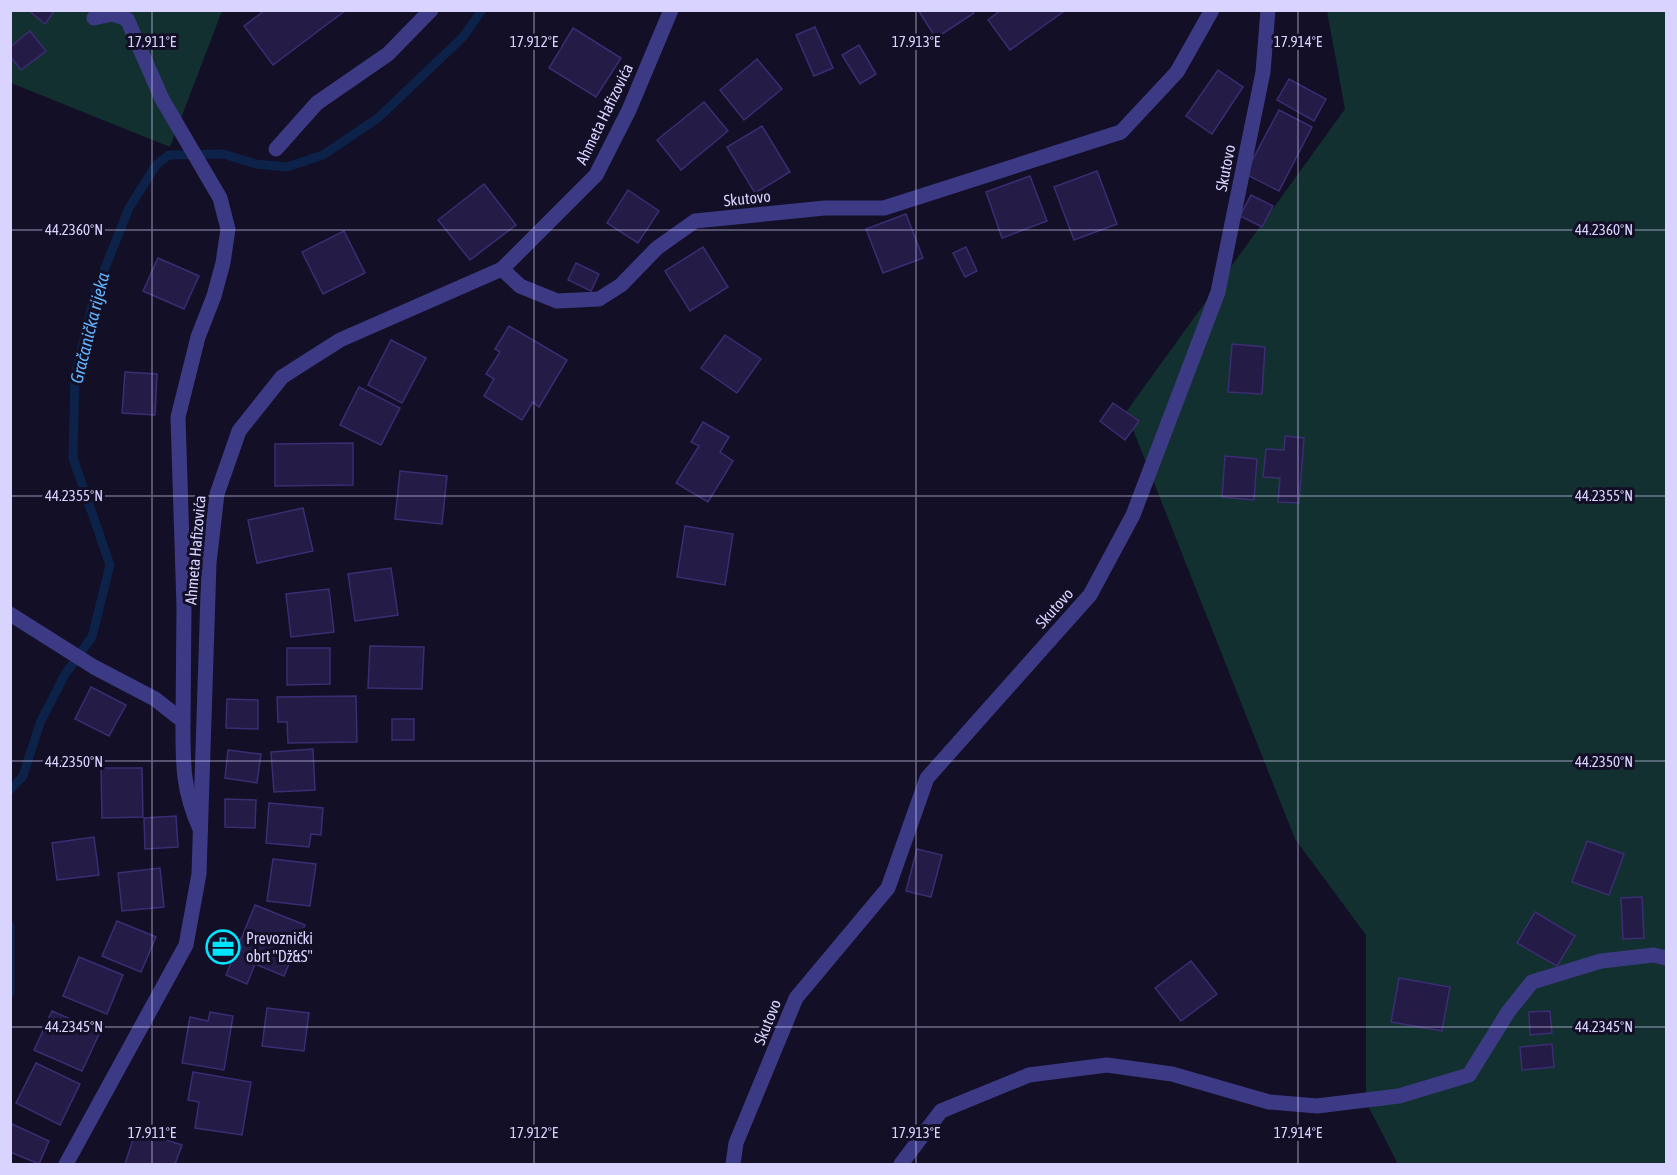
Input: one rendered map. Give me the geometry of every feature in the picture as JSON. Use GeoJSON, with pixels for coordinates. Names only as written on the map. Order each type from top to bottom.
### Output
{"type":"FeatureCollection","features":[{"type":"Feature","properties":{"kind":"street"},"geometry":{"type":"LineString","coordinates":[[276,149],[317,103],[388,54],[431,10]]}},
{"type":"Feature","properties":{"kind":"street","name":"Ahmeta Hafizovića"},"geometry":{"type":"LineString","coordinates":[[66,1164],[186,945],[200,873],[209,563],[217,494],[239,431],[282,377],[340,340],[502,269],[596,176],[629,110],[671,10]]}},
{"type":"Feature","properties":{"kind":"street","name":"Skutovo"},"geometry":{"type":"LineString","coordinates":[[502,269],[520,286],[557,301],[599,299],[621,285],[657,248],[695,221],[825,208],[884,208],[1122,132],[1177,72],[1212,10]]}},
{"type":"Feature","properties":{"kind":"street","name":"Skutovo"},"geometry":{"type":"LineString","coordinates":[[734,1164],[736,1143],[796,998],[888,888],[927,778],[1090,595],[1132,515],[1218,292],[1263,72],[1268,10]]}},
{"type":"Feature","properties":{"kind":"street","name":"Ahmeta Hafizovića"},"geometry":{"type":"LineString","coordinates":[[94,18],[112,14],[127,19],[162,99],[220,198],[228,229],[217,285],[198,337],[178,417],[184,607],[183,777],[189,806],[202,833]]}},
{"type":"Feature","properties":{"kind":"street"},"geometry":{"type":"LineString","coordinates":[[10,614],[94,667],[155,699],[183,720]]}},
{"type":"Feature","properties":{"kind":"street"},"geometry":{"type":"LineString","coordinates":[[901,1164],[941,1111],[1029,1075],[1107,1065],[1172,1074],[1269,1102],[1317,1106],[1399,1096],[1469,1075],[1508,1012],[1532,982],[1601,961],[1654,955],[1666,958]]}},
{"type":"Feature","properties":{"kind":"green space"},"geometry":{"type":"Polygon","coordinates":[[[10,11],[222,11],[170,147],[11,83],[10,11]]]}},
{"type":"Feature","properties":{"kind":"green space"},"geometry":{"type":"Polygon","coordinates":[[[1327,11],[1666,11],[1666,1164],[1398,1164],[1366,1102],[1366,935],[1295,839],[1126,412],[1345,109],[1327,11]]]}},
{"type":"Feature","properties":{"kind":"building"},"geometry":{"type":"Polygon","coordinates":[[[28,10],[55,10],[45,24],[28,10]]]}},
{"type":"Feature","properties":{"kind":"building"},"geometry":{"type":"Polygon","coordinates":[[[265,10],[346,10],[273,65],[244,26],[265,10]]]}},
{"type":"Feature","properties":{"kind":"building"},"geometry":{"type":"Polygon","coordinates":[[[918,10],[972,10],[974,13],[936,38],[918,10]]]}},
{"type":"Feature","properties":{"kind":"building"},"geometry":{"type":"Polygon","coordinates":[[[1001,10],[1061,10],[1063,12],[1010,50],[988,20],[1001,10]]]}},
{"type":"Feature","properties":{"kind":"building"},"geometry":{"type":"Polygon","coordinates":[[[815,27],[833,68],[814,76],[796,35],[815,27]]]}},
{"type":"Feature","properties":{"kind":"building"},"geometry":{"type":"Polygon","coordinates":[[[573,28],[621,58],[596,97],[549,68],[573,28]]]}},
{"type":"Feature","properties":{"kind":"building"},"geometry":{"type":"Polygon","coordinates":[[[30,31],[46,51],[21,70],[10,56],[10,47],[30,31]]]}},
{"type":"Feature","properties":{"kind":"building"},"geometry":{"type":"Polygon","coordinates":[[[859,45],[876,74],[860,84],[842,55],[859,45]]]}},
{"type":"Feature","properties":{"kind":"building"},"geometry":{"type":"Polygon","coordinates":[[[757,59],[782,89],[744,120],[720,90],[757,59]]]}},
{"type":"Feature","properties":{"kind":"building"},"geometry":{"type":"Polygon","coordinates":[[[1218,70],[1243,87],[1212,134],[1186,116],[1218,70]]]}},
{"type":"Feature","properties":{"kind":"building"},"geometry":{"type":"Polygon","coordinates":[[[1289,79],[1326,99],[1314,121],[1277,100],[1289,79]]]}},
{"type":"Feature","properties":{"kind":"building"},"geometry":{"type":"Polygon","coordinates":[[[704,102],[728,131],[681,170],[657,140],[704,102]]]}},
{"type":"Feature","properties":{"kind":"building"},"geometry":{"type":"Polygon","coordinates":[[[1279,110],[1312,127],[1279,191],[1245,174],[1279,110]]]}},
{"type":"Feature","properties":{"kind":"building"},"geometry":{"type":"Polygon","coordinates":[[[762,126],[790,172],[755,193],[727,147],[762,126]]]}},
{"type":"Feature","properties":{"kind":"building"},"geometry":{"type":"Polygon","coordinates":[[[1097,171],[1117,224],[1074,240],[1054,187],[1097,171]]]}},
{"type":"Feature","properties":{"kind":"building"},"geometry":{"type":"Polygon","coordinates":[[[1030,176],[1047,221],[1002,238],[986,192],[1030,176]]]}},
{"type":"Feature","properties":{"kind":"building"},"geometry":{"type":"Polygon","coordinates":[[[484,184],[516,225],[470,260],[438,220],[484,184]]]}},
{"type":"Feature","properties":{"kind":"building"},"geometry":{"type":"Polygon","coordinates":[[[628,190],[659,211],[638,243],[607,223],[628,190]]]}},
{"type":"Feature","properties":{"kind":"building"},"geometry":{"type":"Polygon","coordinates":[[[1251,195],[1273,206],[1262,227],[1240,216],[1251,195]]]}},
{"type":"Feature","properties":{"kind":"building"},"geometry":{"type":"Polygon","coordinates":[[[906,214],[923,258],[883,273],[866,229],[906,214]]]}},
{"type":"Feature","properties":{"kind":"building"},"geometry":{"type":"Polygon","coordinates":[[[344,231],[365,273],[323,294],[302,252],[344,231]]]}},
{"type":"Feature","properties":{"kind":"building"},"geometry":{"type":"Polygon","coordinates":[[[703,247],[728,287],[690,311],[665,271],[703,247]]]}},
{"type":"Feature","properties":{"kind":"building"},"geometry":{"type":"Polygon","coordinates":[[[966,247],[977,271],[965,277],[953,253],[966,247]]]}},
{"type":"Feature","properties":{"kind":"building"},"geometry":{"type":"Polygon","coordinates":[[[158,258],[199,276],[184,309],[143,291],[158,258]]]}},
{"type":"Feature","properties":{"kind":"building"},"geometry":{"type":"Polygon","coordinates":[[[576,263],[599,274],[591,291],[568,280],[576,263]]]}},
{"type":"Feature","properties":{"kind":"building"},"geometry":{"type":"Polygon","coordinates":[[[509,326],[567,360],[539,407],[533,402],[522,420],[484,396],[494,379],[486,374],[500,352],[495,349],[509,326]]]}},
{"type":"Feature","properties":{"kind":"building"},"geometry":{"type":"Polygon","coordinates":[[[725,335],[761,359],[737,393],[701,368],[725,335]]]}},
{"type":"Feature","properties":{"kind":"building"},"geometry":{"type":"Polygon","coordinates":[[[391,340],[426,358],[402,403],[368,385],[391,340]]]}},
{"type":"Feature","properties":{"kind":"building"},"geometry":{"type":"Polygon","coordinates":[[[1232,344],[1265,347],[1262,394],[1228,392],[1232,344]]]}},
{"type":"Feature","properties":{"kind":"building"},"geometry":{"type":"Polygon","coordinates":[[[125,372],[157,374],[155,415],[122,413],[125,372]]]}},
{"type":"Feature","properties":{"kind":"building"},"geometry":{"type":"Polygon","coordinates":[[[359,387],[400,408],[381,445],[340,425],[359,387]]]}},
{"type":"Feature","properties":{"kind":"building"},"geometry":{"type":"Polygon","coordinates":[[[1113,403],[1139,421],[1125,440],[1100,421],[1113,403]]]}},
{"type":"Feature","properties":{"kind":"building"},"geometry":{"type":"Polygon","coordinates":[[[703,422],[729,437],[720,452],[733,461],[708,502],[676,483],[699,446],[691,442],[703,422]]]}},
{"type":"Feature","properties":{"kind":"building"},"geometry":{"type":"Polygon","coordinates":[[[1285,436],[1304,438],[1299,503],[1278,502],[1280,478],[1263,477],[1266,449],[1284,450],[1285,436]]]}},
{"type":"Feature","properties":{"kind":"building"},"geometry":{"type":"Polygon","coordinates":[[[353,443],[353,485],[275,486],[275,444],[353,443]]]}},
{"type":"Feature","properties":{"kind":"building"},"geometry":{"type":"Polygon","coordinates":[[[1225,456],[1257,459],[1254,500],[1222,497],[1225,456]]]}},
{"type":"Feature","properties":{"kind":"building"},"geometry":{"type":"Polygon","coordinates":[[[400,471],[447,476],[442,524],[395,519],[400,471]]]}},
{"type":"Feature","properties":{"kind":"building"},"geometry":{"type":"Polygon","coordinates":[[[303,508],[313,551],[257,563],[248,520],[303,508]]]}},
{"type":"Feature","properties":{"kind":"building"},"geometry":{"type":"Polygon","coordinates":[[[685,526],[733,534],[725,585],[677,577],[685,526]]]}},
{"type":"Feature","properties":{"kind":"building"},"geometry":{"type":"Polygon","coordinates":[[[391,568],[398,615],[355,621],[348,574],[391,568]]]}},
{"type":"Feature","properties":{"kind":"building"},"geometry":{"type":"Polygon","coordinates":[[[329,589],[334,632],[291,637],[286,594],[329,589]]]}},
{"type":"Feature","properties":{"kind":"building"},"geometry":{"type":"Polygon","coordinates":[[[370,646],[424,647],[422,689],[368,688],[370,646]]]}},
{"type":"Feature","properties":{"kind":"building"},"geometry":{"type":"Polygon","coordinates":[[[287,648],[330,648],[330,684],[287,685],[287,648]]]}},
{"type":"Feature","properties":{"kind":"building"},"geometry":{"type":"Polygon","coordinates":[[[91,687],[126,705],[109,736],[75,719],[91,687]]]}},
{"type":"Feature","properties":{"kind":"building"},"geometry":{"type":"Polygon","coordinates":[[[356,696],[357,742],[288,743],[287,722],[278,722],[277,697],[356,696]]]}},
{"type":"Feature","properties":{"kind":"building"},"geometry":{"type":"Polygon","coordinates":[[[227,699],[258,700],[258,729],[226,728],[227,699]]]}},
{"type":"Feature","properties":{"kind":"building"},"geometry":{"type":"Polygon","coordinates":[[[392,719],[414,719],[414,740],[392,740],[392,719]]]}},
{"type":"Feature","properties":{"kind":"building"},"geometry":{"type":"Polygon","coordinates":[[[313,749],[315,790],[274,792],[271,752],[313,749]]]}},
{"type":"Feature","properties":{"kind":"building"},"geometry":{"type":"Polygon","coordinates":[[[228,750],[261,754],[257,783],[225,778],[228,750]]]}},
{"type":"Feature","properties":{"kind":"building"},"geometry":{"type":"Polygon","coordinates":[[[101,768],[142,768],[143,817],[102,818],[101,768]]]}},
{"type":"Feature","properties":{"kind":"building"},"geometry":{"type":"Polygon","coordinates":[[[225,799],[256,800],[255,828],[225,827],[225,799]]]}},
{"type":"Feature","properties":{"kind":"building"},"geometry":{"type":"Polygon","coordinates":[[[269,803],[323,808],[321,835],[311,834],[309,847],[266,843],[269,803]]]}},
{"type":"Feature","properties":{"kind":"building"},"geometry":{"type":"Polygon","coordinates":[[[176,816],[178,847],[145,849],[144,818],[176,816]]]}},
{"type":"Feature","properties":{"kind":"building"},"geometry":{"type":"Polygon","coordinates":[[[94,837],[99,875],[57,880],[52,843],[94,837]]]}},
{"type":"Feature","properties":{"kind":"building"},"geometry":{"type":"Polygon","coordinates":[[[1587,841],[1624,854],[1609,895],[1572,882],[1587,841]]]}},
{"type":"Feature","properties":{"kind":"building"},"geometry":{"type":"Polygon","coordinates":[[[917,849],[942,855],[931,897],[906,891],[917,849]]]}},
{"type":"Feature","properties":{"kind":"building"},"geometry":{"type":"Polygon","coordinates":[[[273,859],[316,864],[310,906],[267,901],[273,859]]]}},
{"type":"Feature","properties":{"kind":"building"},"geometry":{"type":"Polygon","coordinates":[[[160,868],[164,907],[122,911],[118,873],[160,868]]]}},
{"type":"Feature","properties":{"kind":"building"},"geometry":{"type":"Polygon","coordinates":[[[1642,897],[1644,938],[1623,939],[1621,898],[1642,897]]]}},
{"type":"Feature","properties":{"kind":"building"},"geometry":{"type":"Polygon","coordinates":[[[255,905],[305,925],[284,976],[255,964],[247,984],[226,975],[255,905]]]}},
{"type":"Feature","properties":{"kind":"building"},"geometry":{"type":"Polygon","coordinates":[[[1535,912],[1575,936],[1557,966],[1517,943],[1535,912]]]}},
{"type":"Feature","properties":{"kind":"building"},"geometry":{"type":"Polygon","coordinates":[[[117,921],[156,937],[141,972],[102,956],[117,921]]]}},
{"type":"Feature","properties":{"kind":"building"},"geometry":{"type":"Polygon","coordinates":[[[79,957],[123,975],[107,1014],[63,996],[79,957]]]}},
{"type":"Feature","properties":{"kind":"building"},"geometry":{"type":"Polygon","coordinates":[[[1191,961],[1217,994],[1181,1021],[1155,988],[1191,961]]]}},
{"type":"Feature","properties":{"kind":"building"},"geometry":{"type":"Polygon","coordinates":[[[1399,978],[1450,987],[1442,1031],[1391,1022],[1399,978]]]}},
{"type":"Feature","properties":{"kind":"building"},"geometry":{"type":"Polygon","coordinates":[[[267,1008],[309,1013],[304,1051],[262,1046],[267,1008]]]}},
{"type":"Feature","properties":{"kind":"building"},"geometry":{"type":"Polygon","coordinates":[[[52,1011],[100,1032],[82,1071],[34,1050],[52,1011]]]}},
{"type":"Feature","properties":{"kind":"building"},"geometry":{"type":"Polygon","coordinates":[[[1550,1011],[1552,1033],[1530,1035],[1529,1012],[1550,1011]]]}},
{"type":"Feature","properties":{"kind":"building"},"geometry":{"type":"Polygon","coordinates":[[[210,1012],[233,1016],[224,1070],[182,1063],[190,1017],[208,1021],[210,1012]]]}},
{"type":"Feature","properties":{"kind":"building"},"geometry":{"type":"Polygon","coordinates":[[[1552,1044],[1554,1067],[1522,1070],[1520,1047],[1552,1044]]]}},
{"type":"Feature","properties":{"kind":"building"},"geometry":{"type":"Polygon","coordinates":[[[36,1063],[80,1084],[60,1125],[16,1103],[36,1063]]]}},
{"type":"Feature","properties":{"kind":"building"},"geometry":{"type":"Polygon","coordinates":[[[193,1072],[251,1082],[242,1135],[195,1128],[199,1102],[188,1100],[193,1072]]]}},
{"type":"Feature","properties":{"kind":"building"},"geometry":{"type":"Polygon","coordinates":[[[12,1124],[49,1141],[39,1164],[10,1152],[12,1124]]]}},
{"type":"Feature","properties":{"kind":"building"},"geometry":{"type":"Polygon","coordinates":[[[136,1130],[182,1145],[175,1164],[125,1164],[136,1130]]]}},
{"type":"Feature","properties":{"kind":"waterway","name":"Gračanička rijeka"},"geometry":{"type":"LineString","coordinates":[[10,790],[23,776],[40,723],[65,674],[92,637],[110,565],[73,458],[75,376],[95,293],[129,208],[156,165],[169,155],[223,154],[256,164],[287,167],[323,155],[378,118],[463,37],[482,10]]}},
{"type":"Feature","properties":{"kind":"waterway","name":"Gračanička rijeka"},"geometry":{"type":"LineString","coordinates":[[10,926],[10,993]]}},
{"type":"Feature","properties":{"kind":"place","name":"Prevoznički obrt \"Dž&S\""},"geometry":{"type":"Point","coordinates":[223,947]}}]}
